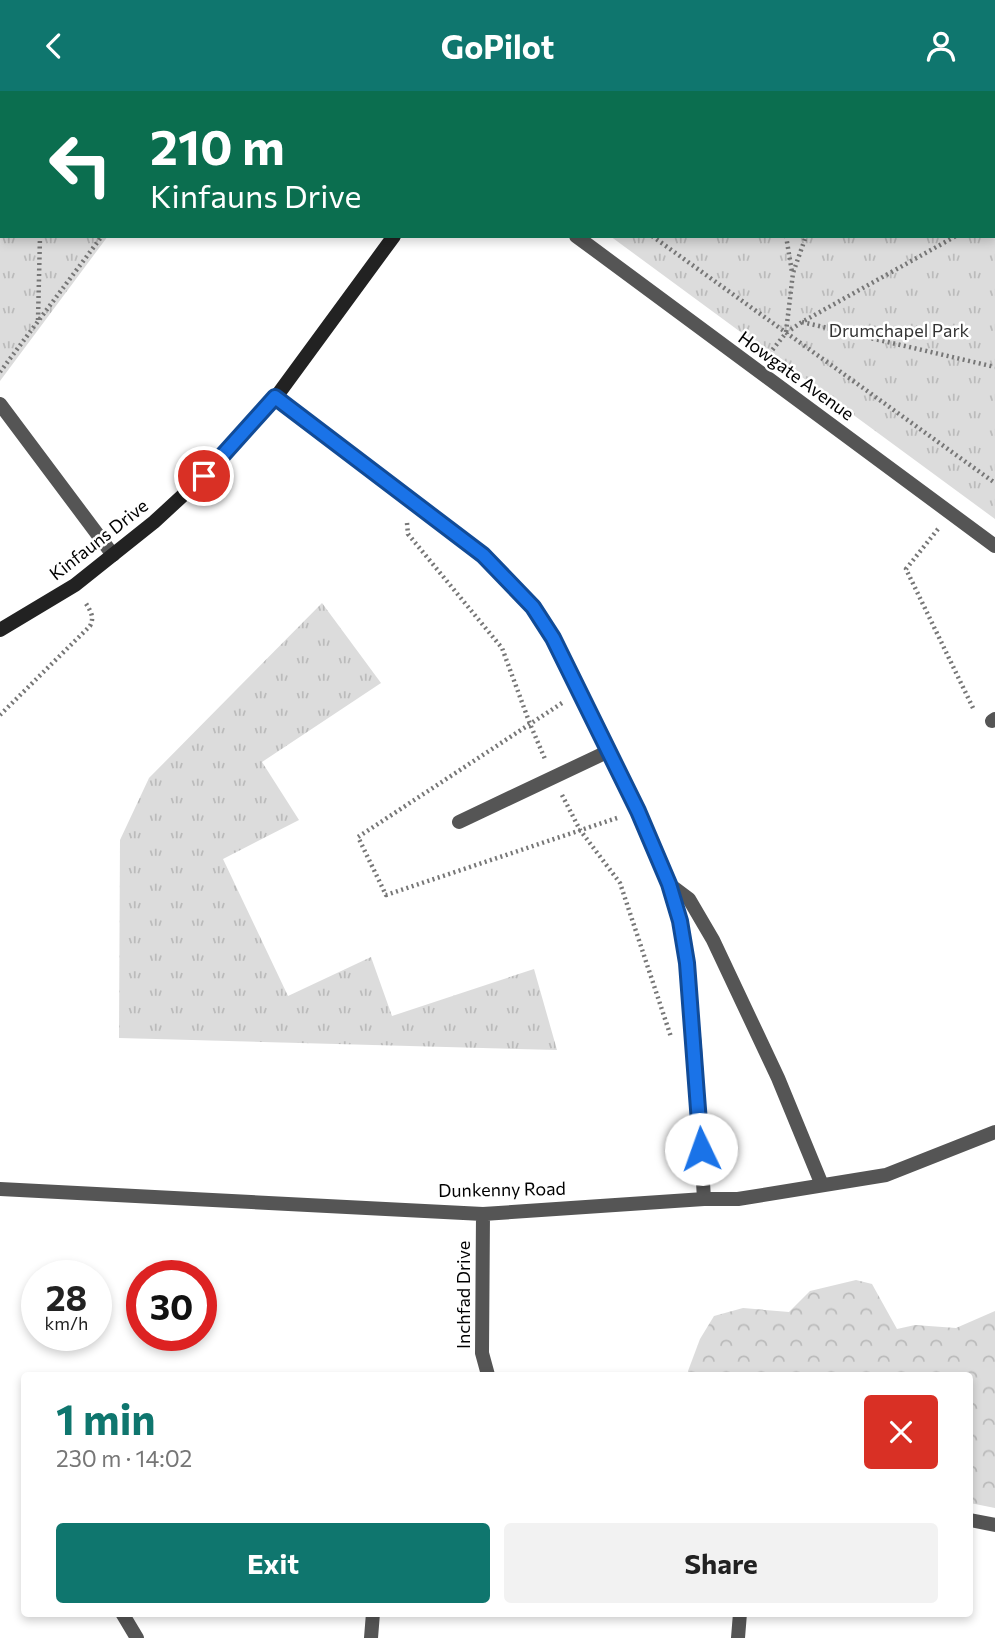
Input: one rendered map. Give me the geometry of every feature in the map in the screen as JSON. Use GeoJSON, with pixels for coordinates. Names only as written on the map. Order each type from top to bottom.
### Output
{"type":"FeatureCollection","features":[{"type":"Feature","properties":{"kind":"street","name":"Kinfauns Drive"},"geometry":{"type":"LineString","coordinates":[[0,630],[75,585],[154,522],[204,476],[275,397],[393,238]]}},
{"type":"Feature","properties":{"kind":"street","name":"Howgate Avenue"},"geometry":{"type":"LineString","coordinates":[[579,238],[995,546]]}},
{"type":"Feature","properties":{"kind":"street"},"geometry":{"type":"LineString","coordinates":[[275,397],[483,555],[510,580],[533,607],[553,638],[609,751],[669,884],[680,921],[687,963],[704,1199]]}},
{"type":"Feature","properties":{"kind":"street"},"geometry":{"type":"LineString","coordinates":[[0,404],[113,555]]}},
{"type":"Feature","properties":{"kind":"street"},"geometry":{"type":"LineString","coordinates":[[459,822],[609,751]]}},
{"type":"Feature","properties":{"kind":"street"},"geometry":{"type":"LineString","coordinates":[[669,884],[689,899],[713,940],[778,1078],[822,1185]]}},
{"type":"Feature","properties":{"kind":"street","name":"Dunkenny Road"},"geometry":{"type":"LineString","coordinates":[[0,1189],[483,1214],[738,1199],[886,1175],[995,1132]]}},
{"type":"Feature","properties":{"kind":"street","name":"Inchfad Drive"},"geometry":{"type":"LineString","coordinates":[[483,1214],[482,1353],[487,1372]]}},
{"type":"Feature","properties":{"kind":"street"},"geometry":{"type":"LineString","coordinates":[[973,1521],[995,1525]]}},
{"type":"Feature","properties":{"kind":"street"},"geometry":{"type":"LineString","coordinates":[[124,1617],[137,1638]]}},
{"type":"Feature","properties":{"kind":"street"},"geometry":{"type":"LineString","coordinates":[[371,1638],[373,1617]]}},
{"type":"Feature","properties":{"kind":"street"},"geometry":{"type":"LineString","coordinates":[[738,1638],[740,1617]]}},
{"type":"Feature","properties":{"kind":"path"},"geometry":{"type":"LineString","coordinates":[[38,321],[40,238]]}},
{"type":"Feature","properties":{"kind":"path"},"geometry":{"type":"LineString","coordinates":[[0,372],[100,238]]}},
{"type":"Feature","properties":{"kind":"path"},"geometry":{"type":"LineString","coordinates":[[655,238],[995,483]]}},
{"type":"Feature","properties":{"kind":"path"},"geometry":{"type":"LineString","coordinates":[[786,238],[793,273]]}},
{"type":"Feature","properties":{"kind":"path"},"geometry":{"type":"LineString","coordinates":[[786,333],[793,273],[805,238]]}},
{"type":"Feature","properties":{"kind":"path"},"geometry":{"type":"LineString","coordinates":[[786,333],[952,238]]}},
{"type":"Feature","properties":{"kind":"path"},"geometry":{"type":"LineString","coordinates":[[802,322],[995,367]]}},
{"type":"Feature","properties":{"kind":"path"},"geometry":{"type":"LineString","coordinates":[[950,513],[906,569],[982,726],[994,720]]}},
{"type":"Feature","properties":{"kind":"path"},"geometry":{"type":"LineString","coordinates":[[0,715],[90,626],[92,613],[75,585]]}},
{"type":"Feature","properties":{"kind":"green space"},"geometry":{"type":"Polygon","coordinates":[[[0,238],[107,238],[0,381],[0,238]]]}},
{"type":"Feature","properties":{"kind":"green space","name":"Drumchapel Park"},"geometry":{"type":"Polygon","coordinates":[[[613,238],[995,238],[995,519],[613,238]]]}},
{"type":"Feature","properties":{"kind":"green space"},"geometry":{"type":"Polygon","coordinates":[[[322,603],[381,683],[262,762],[299,820],[223,859],[288,996],[371,957],[392,1016],[534,969],[557,1050],[119,1038],[120,840],[149,778],[322,603]]]}},
{"type":"Feature","properties":{"kind":"green space"},"geometry":{"type":"Polygon","coordinates":[[[856,1280],[872,1284],[897,1329],[915,1325],[956,1328],[995,1311],[995,1508],[973,1504],[973,1372],[688,1372],[700,1339],[714,1316],[743,1308],[789,1312],[810,1291],[856,1280]]]}},
{"type":"Feature","properties":{"kind":"route"},"geometry":{"type":"LineString","coordinates":[[204,476],[275,397],[483,555],[510,580],[533,607],[553,638],[580,691],[638,811],[669,884],[680,921],[687,963],[701,1149]]}}]}
